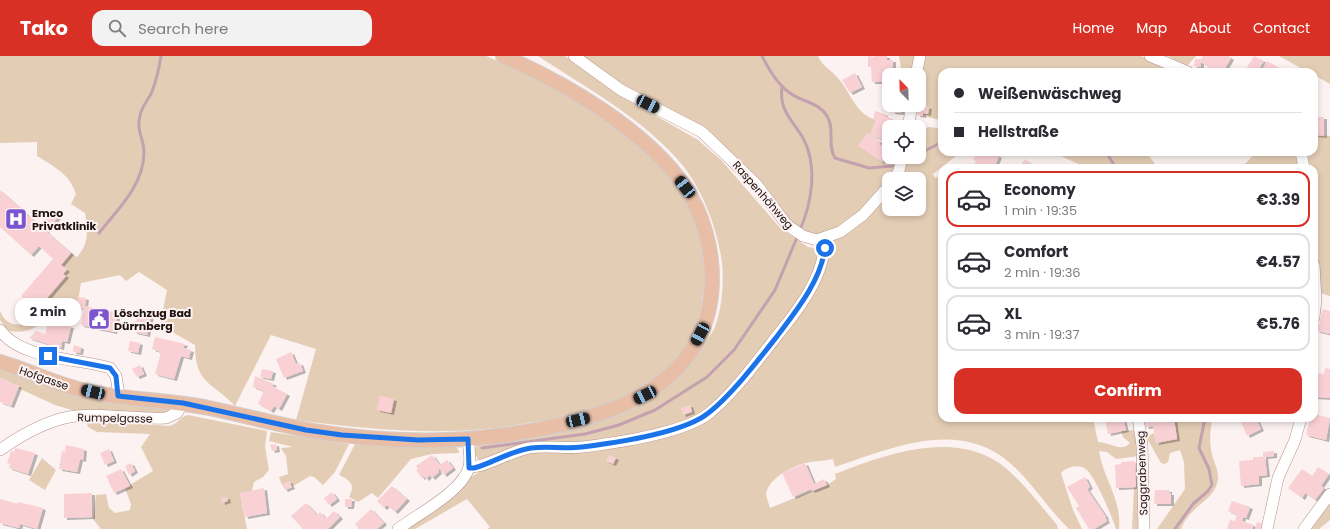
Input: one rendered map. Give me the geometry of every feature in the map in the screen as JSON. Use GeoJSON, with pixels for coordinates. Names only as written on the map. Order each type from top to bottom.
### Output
{"type":"FeatureCollection","features":[{"type":"Feature","properties":{"kind":"main road","name":"Hofgasse"},"geometry":{"type":"LineString","coordinates":[[0,362],[75,388],[118,396],[183,403],[306,430],[342,435],[418,440],[468,439],[536,430],[590,417],[621,406],[645,395],[676,370],[691,352],[700,334],[712,295],[711,258],[704,227],[697,209],[685,187],[670,167],[652,148],[598,107],[523,60],[503,56]]}},
{"type":"Feature","properties":{"kind":"street","name":"Raspenhöhweg"},"geometry":{"type":"LineString","coordinates":[[574,56],[621,90],[702,132],[756,185],[782,220],[793,230],[803,236],[817,240],[824,239]]}},
{"type":"Feature","properties":{"kind":"street"},"geometry":{"type":"LineString","coordinates":[[917,68],[920,56]]}},
{"type":"Feature","properties":{"kind":"street"},"geometry":{"type":"LineString","coordinates":[[1150,56],[1178,68]]}},
{"type":"Feature","properties":{"kind":"street"},"geometry":{"type":"LineString","coordinates":[[469,468],[482,465],[510,453],[529,448],[581,447],[652,435],[691,422],[707,414],[746,374],[791,319],[821,265],[825,248],[824,239],[840,232],[856,222],[882,194]]}},
{"type":"Feature","properties":{"kind":"street"},"geometry":{"type":"LineString","coordinates":[[0,330],[5,336],[17,344],[48,356],[110,368],[116,376],[118,396]]}},
{"type":"Feature","properties":{"kind":"street","name":"Rumpelgasse"},"geometry":{"type":"LineString","coordinates":[[0,450],[29,432],[53,421],[84,416],[166,418],[177,413],[183,403]]}},
{"type":"Feature","properties":{"kind":"street","name":"Saggrabenweg"},"geometry":{"type":"LineString","coordinates":[[1139,422],[1142,446],[1144,529]]}},
{"type":"Feature","properties":{"kind":"street"},"geometry":{"type":"LineString","coordinates":[[1267,529],[1278,478],[1295,440],[1299,422]]}},
{"type":"Feature","properties":{"kind":"street"},"geometry":{"type":"LineString","coordinates":[[398,529],[456,488],[469,468],[468,439]]}},
{"type":"Feature","properties":{"kind":"street"},"geometry":{"type":"LineString","coordinates":[[1304,529],[1330,494]]}},
{"type":"Feature","properties":{"kind":"shaded area"},"geometry":{"type":"Polygon","coordinates":[[[0,56],[486,56],[557,89],[594,111],[628,136],[659,164],[684,196],[700,232],[707,271],[698,319],[685,348],[665,372],[653,382],[625,398],[592,410],[557,418],[497,428],[461,431],[390,430],[296,420],[316,349],[271,335],[235,406],[202,376],[198,368],[195,345],[160,325],[167,290],[139,272],[126,281],[120,275],[81,283],[77,307],[60,305],[43,322],[32,329],[17,332],[8,331],[0,320],[0,311],[4,318],[10,323],[26,323],[67,269],[61,265],[71,253],[77,257],[81,252],[86,242],[87,225],[85,213],[71,204],[76,194],[70,181],[60,171],[37,156],[37,142],[0,143],[0,56]]]}},
{"type":"Feature","properties":{"kind":"shaded area"},"geometry":{"type":"Polygon","coordinates":[[[538,56],[565,56],[634,103],[698,140],[722,161],[781,229],[808,247],[822,249],[812,274],[795,305],[770,340],[715,402],[696,416],[651,431],[483,461],[478,459],[475,453],[475,448],[478,444],[541,435],[602,420],[631,408],[657,392],[681,372],[702,347],[714,329],[721,305],[723,271],[717,238],[704,200],[684,167],[652,134],[616,106],[538,56]]]}},
{"type":"Feature","properties":{"kind":"shaded area"},"geometry":{"type":"Polygon","coordinates":[[[582,56],[818,56],[824,65],[842,83],[858,107],[869,117],[876,120],[870,135],[868,133],[859,146],[882,161],[882,164],[926,164],[926,128],[938,128],[938,156],[956,156],[946,164],[938,164],[938,170],[933,174],[935,178],[938,177],[938,422],[1094,422],[1098,442],[1120,447],[1127,446],[1130,443],[1123,437],[1121,431],[1135,430],[1140,456],[1116,459],[1107,452],[1099,451],[1104,470],[1118,508],[1119,529],[1116,529],[1095,481],[1084,468],[1077,466],[1066,469],[1061,473],[1073,510],[1082,529],[1069,529],[1018,470],[1010,463],[990,449],[969,442],[947,439],[924,441],[902,446],[835,467],[833,459],[808,462],[799,465],[781,474],[767,489],[766,495],[770,508],[827,485],[836,479],[835,474],[855,466],[923,448],[945,447],[968,450],[989,457],[1008,470],[1033,496],[1057,525],[1058,529],[488,529],[490,527],[467,499],[415,529],[406,529],[464,485],[471,477],[482,470],[526,451],[556,451],[704,420],[791,325],[829,250],[830,241],[853,227],[882,198],[882,216],[926,216],[926,172],[882,172],[882,188],[848,221],[826,233],[812,235],[806,233],[791,223],[717,139],[691,120],[623,87],[582,56]]]}},
{"type":"Feature","properties":{"kind":"shaded area"},"geometry":{"type":"Polygon","coordinates":[[[899,56],[915,56],[912,68],[901,68],[899,56]]]}},
{"type":"Feature","properties":{"kind":"shaded area"},"geometry":{"type":"Polygon","coordinates":[[[923,56],[1141,56],[1171,68],[938,68],[938,120],[923,116],[923,113],[928,114],[929,107],[926,107],[926,68],[921,68],[923,56]]]}},
{"type":"Feature","properties":{"kind":"shaded area"},"geometry":{"type":"Polygon","coordinates":[[[1168,56],[1196,56],[1186,67],[1168,56]]]}},
{"type":"Feature","properties":{"kind":"shaded area"},"geometry":{"type":"Polygon","coordinates":[[[1279,56],[1330,56],[1330,84],[1318,77],[1318,68],[1301,68],[1279,56]]]}},
{"type":"Feature","properties":{"kind":"shaded area"},"geometry":{"type":"Polygon","coordinates":[[[1318,135],[1330,136],[1330,296],[1320,293],[1318,264],[1318,164],[1306,164],[1306,156],[1318,156],[1318,135]]]}},
{"type":"Feature","properties":{"kind":"shaded area"},"geometry":{"type":"Polygon","coordinates":[[[1061,156],[1149,156],[1155,164],[1078,164],[1061,156]]]}},
{"type":"Feature","properties":{"kind":"shaded area"},"geometry":{"type":"Polygon","coordinates":[[[1252,156],[1299,156],[1300,164],[1244,164],[1252,156]]]}},
{"type":"Feature","properties":{"kind":"shaded area"},"geometry":{"type":"Polygon","coordinates":[[[0,369],[168,409],[169,411],[165,413],[75,411],[55,405],[0,378],[0,369]]]}},
{"type":"Feature","properties":{"kind":"shaded area"},"geometry":{"type":"Polygon","coordinates":[[[188,415],[267,431],[265,446],[269,470],[263,477],[254,482],[252,491],[240,493],[247,529],[101,529],[93,519],[96,495],[106,494],[109,508],[115,513],[130,510],[131,504],[125,488],[153,471],[141,447],[150,434],[97,432],[88,427],[86,420],[170,426],[188,415]]]}},
{"type":"Feature","properties":{"kind":"shaded area"},"geometry":{"type":"Polygon","coordinates":[[[1175,422],[1211,422],[1210,445],[1218,475],[1217,484],[1210,495],[1189,515],[1181,529],[1157,529],[1185,489],[1184,462],[1180,450],[1170,453],[1168,462],[1164,464],[1161,463],[1148,440],[1148,436],[1154,433],[1156,443],[1177,439],[1175,422]]]}},
{"type":"Feature","properties":{"kind":"shaded area"},"geometry":{"type":"Polygon","coordinates":[[[271,432],[349,444],[335,472],[323,485],[314,477],[310,476],[292,487],[289,481],[282,485],[279,477],[288,474],[286,456],[281,448],[293,447],[269,441],[271,432]]]}},
{"type":"Feature","properties":{"kind":"shaded area"},"geometry":{"type":"Polygon","coordinates":[[[355,444],[412,447],[454,446],[458,449],[459,453],[432,454],[411,459],[378,498],[372,493],[358,502],[349,497],[352,489],[351,483],[339,475],[355,444]]]}},
{"type":"Feature","properties":{"kind":"shaded area"},"geometry":{"type":"Polygon","coordinates":[[[42,458],[56,470],[45,490],[29,480],[42,458]]]}},
{"type":"Feature","properties":{"kind":"shaded area"},"geometry":{"type":"Polygon","coordinates":[[[1135,469],[1139,470],[1141,529],[1132,529],[1134,487],[1136,487],[1135,469]]]}},
{"type":"Feature","properties":{"kind":"shaded area"},"geometry":{"type":"Polygon","coordinates":[[[1330,501],[1330,520],[1319,529],[1309,529],[1330,501]]]}},
{"type":"Feature","properties":{"kind":"building"},"geometry":{"type":"Polygon","coordinates":[[[868,56],[887,56],[887,60],[893,60],[893,68],[882,68],[882,82],[872,82],[871,67],[868,67],[868,56]]]}},
{"type":"Feature","properties":{"kind":"building"},"geometry":{"type":"Polygon","coordinates":[[[1203,56],[1228,56],[1231,58],[1225,68],[1210,68],[1201,62],[1201,67],[1194,66],[1195,59],[1201,59],[1203,56]]]}},
{"type":"Feature","properties":{"kind":"building"},"geometry":{"type":"Polygon","coordinates":[[[1254,56],[1264,61],[1260,68],[1247,68],[1254,56]]]}},
{"type":"Feature","properties":{"kind":"building"},"geometry":{"type":"Polygon","coordinates":[[[1267,61],[1280,68],[1263,68],[1267,61]]]}},
{"type":"Feature","properties":{"kind":"building"},"geometry":{"type":"Polygon","coordinates":[[[855,73],[862,87],[850,93],[842,80],[855,73]]]}},
{"type":"Feature","properties":{"kind":"building"},"geometry":{"type":"Polygon","coordinates":[[[926,107],[929,107],[928,114],[923,113],[923,116],[917,115],[917,112],[926,112],[926,107]]]}},
{"type":"Feature","properties":{"kind":"building"},"geometry":{"type":"Polygon","coordinates":[[[875,111],[885,114],[884,116],[893,119],[882,120],[882,139],[870,135],[876,120],[873,119],[875,111]]]}},
{"type":"Feature","properties":{"kind":"building"},"geometry":{"type":"Polygon","coordinates":[[[1318,117],[1324,117],[1324,136],[1318,135],[1318,117]]]}},
{"type":"Feature","properties":{"kind":"building"},"geometry":{"type":"Polygon","coordinates":[[[868,133],[881,142],[879,144],[882,146],[882,162],[858,146],[868,133]]]}},
{"type":"Feature","properties":{"kind":"building"},"geometry":{"type":"Polygon","coordinates":[[[975,156],[999,156],[996,164],[974,164],[976,161],[973,160],[975,156]]]}},
{"type":"Feature","properties":{"kind":"building"},"geometry":{"type":"Polygon","coordinates":[[[1025,159],[1032,164],[1022,164],[1025,159]]]}},
{"type":"Feature","properties":{"kind":"building"},"geometry":{"type":"Polygon","coordinates":[[[0,190],[39,225],[52,211],[58,217],[46,231],[71,253],[61,265],[67,270],[63,274],[66,276],[37,310],[21,296],[53,259],[39,246],[31,255],[0,227],[0,190]]]}},
{"type":"Feature","properties":{"kind":"building","name":"Löschzug Bad Dürrnberg"},"geometry":{"type":"Polygon","coordinates":[[[79,297],[86,298],[85,306],[118,313],[114,332],[81,325],[84,309],[77,307],[79,297]]]}},
{"type":"Feature","properties":{"kind":"building"},"geometry":{"type":"Polygon","coordinates":[[[1323,309],[1330,311],[1330,334],[1318,331],[1323,309]]]}},
{"type":"Feature","properties":{"kind":"building"},"geometry":{"type":"Polygon","coordinates":[[[138,312],[151,315],[147,335],[134,332],[138,312]]]}},
{"type":"Feature","properties":{"kind":"building"},"geometry":{"type":"Polygon","coordinates":[[[70,314],[74,315],[73,322],[69,321],[70,314]]]}},
{"type":"Feature","properties":{"kind":"building"},"geometry":{"type":"Polygon","coordinates":[[[50,323],[71,326],[67,342],[62,341],[61,348],[29,338],[36,331],[45,334],[47,326],[49,326],[50,323]]]}},
{"type":"Feature","properties":{"kind":"building"},"geometry":{"type":"Polygon","coordinates":[[[155,337],[185,344],[183,348],[191,350],[189,358],[181,356],[174,379],[155,374],[161,352],[152,349],[155,337]]]}},
{"type":"Feature","properties":{"kind":"building"},"geometry":{"type":"Polygon","coordinates":[[[130,341],[140,343],[138,353],[128,351],[130,341]]]}},
{"type":"Feature","properties":{"kind":"building"},"geometry":{"type":"Polygon","coordinates":[[[74,345],[81,347],[80,353],[73,352],[74,345]]]}},
{"type":"Feature","properties":{"kind":"building"},"geometry":{"type":"Polygon","coordinates":[[[291,352],[296,364],[300,363],[303,371],[284,378],[276,359],[291,352]]]}},
{"type":"Feature","properties":{"kind":"building"},"geometry":{"type":"Polygon","coordinates":[[[140,365],[144,374],[137,377],[132,369],[140,365]]]}},
{"type":"Feature","properties":{"kind":"building"},"geometry":{"type":"Polygon","coordinates":[[[1325,368],[1330,369],[1330,398],[1318,397],[1318,373],[1324,374],[1325,368]]]}},
{"type":"Feature","properties":{"kind":"building"},"geometry":{"type":"Polygon","coordinates":[[[262,369],[273,371],[271,379],[260,377],[262,369]]]}},
{"type":"Feature","properties":{"kind":"building"},"geometry":{"type":"Polygon","coordinates":[[[255,376],[274,384],[272,386],[287,394],[279,409],[274,406],[271,411],[258,404],[264,391],[253,387],[255,376]]]}},
{"type":"Feature","properties":{"kind":"building"},"geometry":{"type":"Polygon","coordinates":[[[0,378],[19,386],[11,406],[0,402],[0,378]]]}},
{"type":"Feature","properties":{"kind":"building"},"geometry":{"type":"Polygon","coordinates":[[[380,396],[394,399],[391,413],[377,410],[380,396]]]}},
{"type":"Feature","properties":{"kind":"building"},"geometry":{"type":"Polygon","coordinates":[[[690,405],[692,412],[683,415],[681,408],[690,405]]]}},
{"type":"Feature","properties":{"kind":"building"},"geometry":{"type":"Polygon","coordinates":[[[1318,415],[1330,418],[1326,440],[1306,435],[1309,422],[1318,422],[1318,415]]]}},
{"type":"Feature","properties":{"kind":"building"},"geometry":{"type":"Polygon","coordinates":[[[1106,422],[1124,422],[1126,430],[1108,434],[1106,422]]]}},
{"type":"Feature","properties":{"kind":"building"},"geometry":{"type":"Polygon","coordinates":[[[1145,422],[1175,422],[1177,439],[1156,443],[1153,426],[1146,427],[1145,422]]]}},
{"type":"Feature","properties":{"kind":"building"},"geometry":{"type":"Polygon","coordinates":[[[1241,422],[1258,422],[1261,429],[1247,436],[1241,422]]]}},
{"type":"Feature","properties":{"kind":"building"},"geometry":{"type":"Polygon","coordinates":[[[276,444],[277,450],[272,451],[270,445],[276,444]]]}},
{"type":"Feature","properties":{"kind":"building"},"geometry":{"type":"Polygon","coordinates":[[[66,445],[84,449],[83,460],[80,459],[77,472],[59,469],[62,451],[65,452],[66,445]]]}},
{"type":"Feature","properties":{"kind":"building"},"geometry":{"type":"Polygon","coordinates":[[[15,448],[35,453],[28,474],[9,468],[10,464],[7,463],[11,451],[14,452],[15,448]]]}},
{"type":"Feature","properties":{"kind":"building"},"geometry":{"type":"Polygon","coordinates":[[[109,449],[114,461],[105,465],[100,453],[109,449]]]}},
{"type":"Feature","properties":{"kind":"building"},"geometry":{"type":"Polygon","coordinates":[[[1274,451],[1274,456],[1265,457],[1267,475],[1259,476],[1259,484],[1241,486],[1239,461],[1253,460],[1253,457],[1263,457],[1263,452],[1274,451]]]}},
{"type":"Feature","properties":{"kind":"building"},"geometry":{"type":"Polygon","coordinates":[[[432,455],[440,465],[447,460],[453,468],[444,475],[439,468],[439,472],[432,478],[430,475],[426,479],[424,476],[422,478],[416,470],[418,469],[416,466],[432,455]]]}},
{"type":"Feature","properties":{"kind":"building"},"geometry":{"type":"Polygon","coordinates":[[[609,455],[616,458],[613,464],[606,461],[609,455]]]}},
{"type":"Feature","properties":{"kind":"building"},"geometry":{"type":"Polygon","coordinates":[[[1135,461],[1136,487],[1116,488],[1115,465],[1121,464],[1121,462],[1135,461]]]}},
{"type":"Feature","properties":{"kind":"building"},"geometry":{"type":"Polygon","coordinates":[[[131,463],[135,471],[129,475],[125,466],[131,463]]]}},
{"type":"Feature","properties":{"kind":"building"},"geometry":{"type":"Polygon","coordinates":[[[805,463],[814,484],[824,479],[827,485],[812,491],[811,489],[793,497],[782,473],[805,463]]]}},
{"type":"Feature","properties":{"kind":"building"},"geometry":{"type":"Polygon","coordinates":[[[1318,467],[1329,474],[1321,486],[1324,488],[1315,500],[1305,493],[1302,498],[1288,488],[1302,469],[1312,476],[1318,467]]]}},
{"type":"Feature","properties":{"kind":"building"},"geometry":{"type":"Polygon","coordinates":[[[121,469],[130,486],[114,493],[106,476],[121,469]]]}},
{"type":"Feature","properties":{"kind":"building"},"geometry":{"type":"Polygon","coordinates":[[[1085,477],[1090,487],[1087,489],[1106,517],[1105,518],[1107,521],[1094,529],[1089,529],[1076,508],[1079,506],[1067,487],[1085,477]]]}},
{"type":"Feature","properties":{"kind":"building"},"geometry":{"type":"Polygon","coordinates":[[[289,481],[292,487],[285,490],[282,485],[289,481]]]}},
{"type":"Feature","properties":{"kind":"building"},"geometry":{"type":"Polygon","coordinates":[[[392,486],[407,499],[395,512],[387,505],[384,508],[377,501],[392,486]]]}},
{"type":"Feature","properties":{"kind":"building"},"geometry":{"type":"Polygon","coordinates":[[[264,488],[267,513],[245,517],[240,493],[264,488]]]}},
{"type":"Feature","properties":{"kind":"building"},"geometry":{"type":"Polygon","coordinates":[[[1155,490],[1169,490],[1169,493],[1171,493],[1171,504],[1154,504],[1155,490]]]}},
{"type":"Feature","properties":{"kind":"building"},"geometry":{"type":"Polygon","coordinates":[[[332,492],[337,499],[329,505],[324,498],[332,492]]]}},
{"type":"Feature","properties":{"kind":"building"},"geometry":{"type":"Polygon","coordinates":[[[92,493],[92,517],[64,518],[64,494],[92,493]]]}},
{"type":"Feature","properties":{"kind":"building"},"geometry":{"type":"Polygon","coordinates":[[[227,497],[228,501],[222,503],[221,498],[227,497]]]}},
{"type":"Feature","properties":{"kind":"building"},"geometry":{"type":"Polygon","coordinates":[[[0,499],[18,504],[18,502],[43,508],[37,529],[20,524],[19,528],[0,523],[0,499]]]}},
{"type":"Feature","properties":{"kind":"building"},"geometry":{"type":"Polygon","coordinates":[[[345,499],[352,499],[351,507],[345,507],[345,499]]]}},
{"type":"Feature","properties":{"kind":"building"},"geometry":{"type":"Polygon","coordinates":[[[1232,501],[1250,507],[1246,518],[1243,517],[1242,521],[1254,525],[1252,529],[1227,529],[1230,520],[1235,521],[1237,515],[1228,511],[1232,501]]]}},
{"type":"Feature","properties":{"kind":"building"},"geometry":{"type":"Polygon","coordinates":[[[306,503],[317,515],[320,512],[326,519],[334,511],[340,517],[328,529],[303,529],[291,516],[306,503]]]}},
{"type":"Feature","properties":{"kind":"building"},"geometry":{"type":"Polygon","coordinates":[[[371,509],[384,523],[377,529],[359,529],[355,524],[371,509]]]}},
{"type":"Feature","properties":{"kind":"building"},"geometry":{"type":"Polygon","coordinates":[[[1257,522],[1265,525],[1263,529],[1255,529],[1257,522]]]}},
{"type":"Feature","properties":{"kind":"waterway"},"geometry":{"type":"LineString","coordinates":[[99,233],[122,206],[140,175],[144,152],[139,121],[144,105],[151,94],[161,56]]}},
{"type":"Feature","properties":{"kind":"waterway"},"geometry":{"type":"LineString","coordinates":[[762,56],[771,72],[783,88],[793,95],[820,108],[827,116],[835,158],[869,168],[893,166]]}},
{"type":"Feature","properties":{"kind":"waterway"},"geometry":{"type":"LineString","coordinates":[[782,86],[782,102],[784,108],[803,138],[811,160],[812,184],[808,208],[800,230]]}},
{"type":"Feature","properties":{"kind":"waterway"},"geometry":{"type":"LineString","coordinates":[[926,150],[938,144]]}},
{"type":"Feature","properties":{"kind":"waterway"},"geometry":{"type":"LineString","coordinates":[[1108,156],[1114,164]]}},
{"type":"Feature","properties":{"kind":"waterway"},"geometry":{"type":"LineString","coordinates":[[482,448],[585,434],[619,425],[655,410],[707,377],[734,350],[775,290],[798,235]]}},
{"type":"Feature","properties":{"kind":"waterway"},"geometry":{"type":"LineString","coordinates":[[1175,529],[1193,504],[1208,491],[1212,485],[1209,469],[1199,448],[1204,422]]}},
{"type":"Feature","properties":{"kind":"place","name":"Emco Privatklinik"},"geometry":{"type":"Point","coordinates":[16,219]}},
{"type":"Feature","properties":{"kind":"place","name":"Löschzug Bad Dürrnberg"},"geometry":{"type":"Point","coordinates":[99,319]}},
{"type":"Feature","properties":{"kind":"route"},"geometry":{"type":"LineString","coordinates":[[48,356],[75,362],[96,364],[110,368],[114,372],[118,382],[118,396],[183,403],[306,430],[342,435],[418,440],[468,439],[470,456],[469,468],[474,468],[510,453],[529,448],[581,447],[652,435],[691,422],[707,414],[746,374],[791,319],[815,279],[824,256],[825,248]]}}]}
